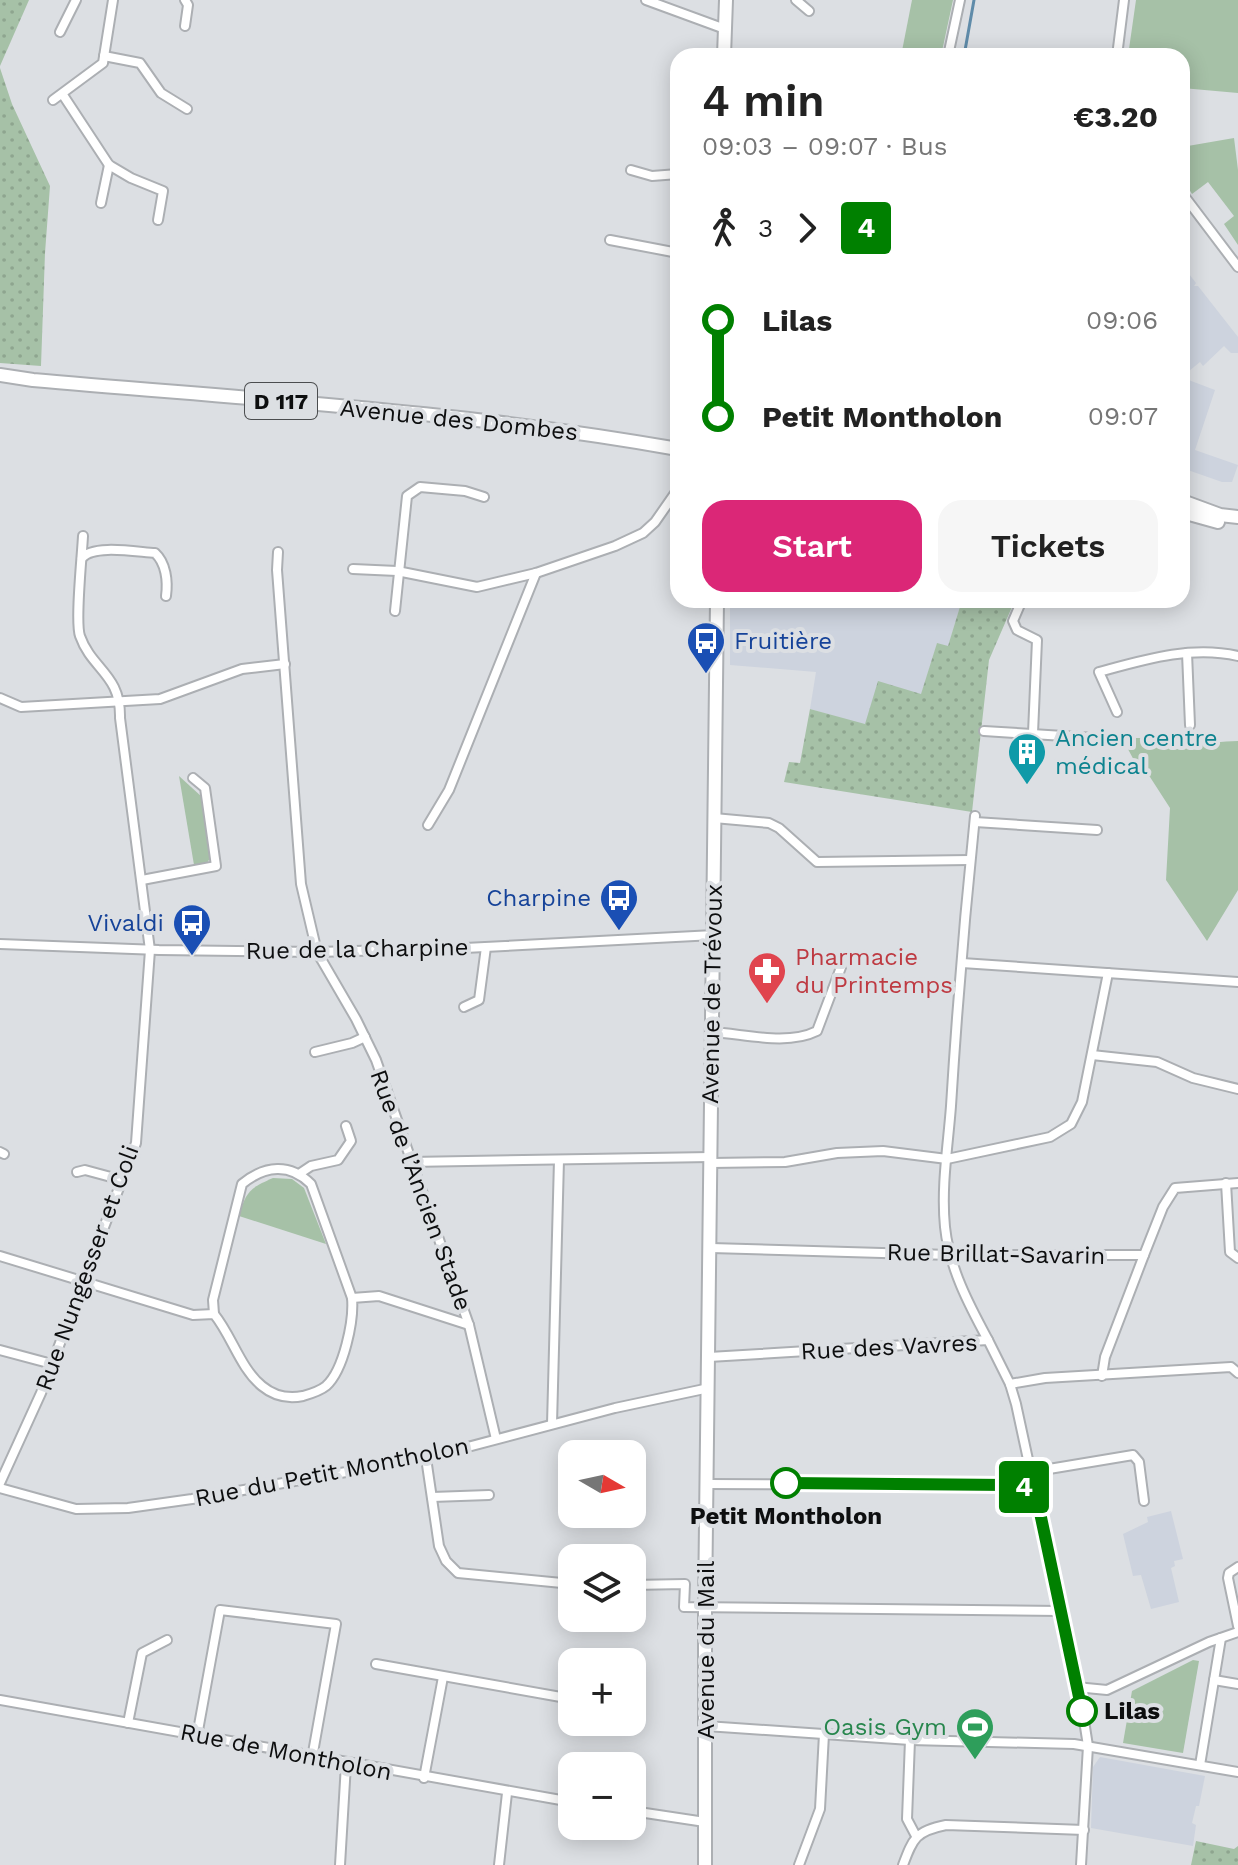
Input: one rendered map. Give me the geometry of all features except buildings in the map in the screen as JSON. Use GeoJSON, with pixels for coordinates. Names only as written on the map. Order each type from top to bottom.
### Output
{"type":"FeatureCollection","features":[{"type":"Feature","properties":{"kind":"main road"},"geometry":{"type":"LineString","coordinates":[[724,48],[726,0]]}},
{"type":"Feature","properties":{"kind":"main road","name":"Avenue des Dombes"},"geometry":{"type":"LineString","coordinates":[[0,375],[562,429],[670,448]]}},
{"type":"Feature","properties":{"kind":"main road"},"geometry":{"type":"LineString","coordinates":[[1190,504],[1220,515],[1238,517]]}},
{"type":"Feature","properties":{"kind":"main road"},"geometry":{"type":"LineString","coordinates":[[1190,514],[1238,525]]}},
{"type":"Feature","properties":{"kind":"main road","name":"Avenue de Trévoux"},"geometry":{"type":"LineString","coordinates":[[709,1388],[717,608]]}},
{"type":"Feature","properties":{"kind":"main road","name":"Avenue du Mail"},"geometry":{"type":"LineString","coordinates":[[705,1865],[709,1388]]}},
{"type":"Feature","properties":{"kind":"street"},"geometry":{"type":"LineString","coordinates":[[60,32],[76,0]]}},
{"type":"Feature","properties":{"kind":"street"},"geometry":{"type":"LineString","coordinates":[[53,100],[103,63],[113,0]]}},
{"type":"Feature","properties":{"kind":"street"},"geometry":{"type":"LineString","coordinates":[[185,0],[188,5],[185,26]]}},
{"type":"Feature","properties":{"kind":"street"},"geometry":{"type":"LineString","coordinates":[[646,0],[725,29]]}},
{"type":"Feature","properties":{"kind":"street"},"geometry":{"type":"LineString","coordinates":[[678,0],[681,13]]}},
{"type":"Feature","properties":{"kind":"street"},"geometry":{"type":"LineString","coordinates":[[796,0],[809,11]]}},
{"type":"Feature","properties":{"kind":"street"},"geometry":{"type":"LineString","coordinates":[[950,48],[960,0]]}},
{"type":"Feature","properties":{"kind":"street"},"geometry":{"type":"LineString","coordinates":[[1118,48],[1124,0]]}},
{"type":"Feature","properties":{"kind":"street"},"geometry":{"type":"LineString","coordinates":[[104,56],[140,63],[161,93],[187,109]]}},
{"type":"Feature","properties":{"kind":"street"},"geometry":{"type":"LineString","coordinates":[[63,95],[109,165],[163,191],[158,220]]}},
{"type":"Feature","properties":{"kind":"street"},"geometry":{"type":"LineString","coordinates":[[101,203],[109,165]]}},
{"type":"Feature","properties":{"kind":"street"},"geometry":{"type":"LineString","coordinates":[[631,170],[652,176],[670,175]]}},
{"type":"Feature","properties":{"kind":"street"},"geometry":{"type":"LineString","coordinates":[[1190,204],[1238,267]]}},
{"type":"Feature","properties":{"kind":"street"},"geometry":{"type":"LineString","coordinates":[[610,240],[670,251]]}},
{"type":"Feature","properties":{"kind":"street"},"geometry":{"type":"LineString","coordinates":[[395,611],[407,496],[420,487],[465,491],[484,497]]}},
{"type":"Feature","properties":{"kind":"street"},"geometry":{"type":"LineString","coordinates":[[353,569],[397,571],[477,587],[536,573],[615,546],[643,533],[670,500]]}},
{"type":"Feature","properties":{"kind":"street"},"geometry":{"type":"LineString","coordinates":[[83,536],[79,634],[116,687],[120,704]]}},
{"type":"Feature","properties":{"kind":"street"},"geometry":{"type":"LineString","coordinates":[[82,559],[84,554],[94,550],[155,553],[161,559],[168,582],[166,596]]}},
{"type":"Feature","properties":{"kind":"street","name":"Rue de l’Ancien Stade"},"geometry":{"type":"LineString","coordinates":[[278,552],[301,884],[317,952],[376,1060],[469,1325],[496,1439]]}},
{"type":"Feature","properties":{"kind":"street"},"geometry":{"type":"LineString","coordinates":[[428,825],[449,790],[536,573]]}},
{"type":"Feature","properties":{"kind":"street"},"geometry":{"type":"LineString","coordinates":[[1019,608],[1013,621],[1017,630],[1037,640],[1033,733]]}},
{"type":"Feature","properties":{"kind":"street"},"geometry":{"type":"LineString","coordinates":[[1187,653],[1190,725]]}},
{"type":"Feature","properties":{"kind":"street"},"geometry":{"type":"LineString","coordinates":[[1117,712],[1099,672],[1187,653],[1238,656]]}},
{"type":"Feature","properties":{"kind":"street"},"geometry":{"type":"LineString","coordinates":[[0,698],[21,707],[120,704],[160,699],[242,669],[285,664]]}},
{"type":"Feature","properties":{"kind":"street","name":"Rue Nungesser et Coli"},"geometry":{"type":"LineString","coordinates":[[0,1486],[52,1364],[136,1143],[150,950],[120,704]]}},
{"type":"Feature","properties":{"kind":"street"},"geometry":{"type":"LineString","coordinates":[[984,731],[1112,739]]}},
{"type":"Feature","properties":{"kind":"street"},"geometry":{"type":"LineString","coordinates":[[142,880],[216,866],[205,788],[193,778]]}},
{"type":"Feature","properties":{"kind":"street"},"geometry":{"type":"LineString","coordinates":[[714,818],[769,823],[779,828],[817,862],[970,860]]}},
{"type":"Feature","properties":{"kind":"street"},"geometry":{"type":"LineString","coordinates":[[988,1340],[971,1309],[950,1255],[945,1228],[944,1192],[975,819],[1097,830]]}},
{"type":"Feature","properties":{"kind":"street","name":"Rue de la Charpine"},"geometry":{"type":"LineString","coordinates":[[0,944],[317,952],[714,935]]}},
{"type":"Feature","properties":{"kind":"street"},"geometry":{"type":"LineString","coordinates":[[464,1007],[479,1000],[486,947]]}},
{"type":"Feature","properties":{"kind":"street"},"geometry":{"type":"LineString","coordinates":[[712,1032],[806,1037],[817,1031],[843,962]]}},
{"type":"Feature","properties":{"kind":"street"},"geometry":{"type":"LineString","coordinates":[[962,963],[1238,982]]}},
{"type":"Feature","properties":{"kind":"street"},"geometry":{"type":"LineString","coordinates":[[410,1162],[785,1162],[837,1153],[883,1151],[947,1159],[1050,1137],[1071,1124],[1082,1102],[1108,973]]}},
{"type":"Feature","properties":{"kind":"street"},"geometry":{"type":"LineString","coordinates":[[315,1052],[365,1037]]}},
{"type":"Feature","properties":{"kind":"street"},"geometry":{"type":"LineString","coordinates":[[1092,1055],[1157,1062],[1193,1078],[1238,1089]]}},
{"type":"Feature","properties":{"kind":"street"},"geometry":{"type":"LineString","coordinates":[[299,1174],[311,1166],[338,1160],[351,1141],[346,1126]]}},
{"type":"Feature","properties":{"kind":"street"},"geometry":{"type":"LineString","coordinates":[[552,1424],[559,1160]]}},
{"type":"Feature","properties":{"kind":"street"},"geometry":{"type":"LineString","coordinates":[[290,1169],[311,1184],[352,1298],[353,1313],[344,1351],[326,1386],[296,1397],[272,1393],[251,1376],[226,1328],[214,1314],[213,1300],[242,1184],[264,1171],[290,1169]]}},
{"type":"Feature","properties":{"kind":"street"},"geometry":{"type":"LineString","coordinates":[[77,1172],[85,1170],[122,1180]]}},
{"type":"Feature","properties":{"kind":"street"},"geometry":{"type":"LineString","coordinates":[[1226,1183],[1230,1252],[1238,1258]]}},
{"type":"Feature","properties":{"kind":"street"},"geometry":{"type":"LineString","coordinates":[[1102,1376],[1105,1357],[1144,1255],[1163,1207],[1175,1188],[1238,1183]]}},
{"type":"Feature","properties":{"kind":"street","name":"Rue Brillat-Savarin"},"geometry":{"type":"LineString","coordinates":[[711,1248],[950,1255],[1144,1255]]}},
{"type":"Feature","properties":{"kind":"street"},"geometry":{"type":"LineString","coordinates":[[0,1256],[193,1315],[214,1314]]}},
{"type":"Feature","properties":{"kind":"street"},"geometry":{"type":"LineString","coordinates":[[352,1298],[379,1296],[469,1325]]}},
{"type":"Feature","properties":{"kind":"street","name":"Rue des Vavres"},"geometry":{"type":"LineString","coordinates":[[709,1357],[988,1340],[1010,1384],[1088,1746],[1081,1865]]}},
{"type":"Feature","properties":{"kind":"street"},"geometry":{"type":"LineString","coordinates":[[0,1350],[52,1364]]}},
{"type":"Feature","properties":{"kind":"street"},"geometry":{"type":"LineString","coordinates":[[1010,1384],[1032,1379],[1231,1367],[1238,1373]]}},
{"type":"Feature","properties":{"kind":"street","name":"Rue du Petit Montholon"},"geometry":{"type":"LineString","coordinates":[[0,1486],[76,1509],[128,1508],[426,1458],[552,1424],[709,1388]]}},
{"type":"Feature","properties":{"kind":"street"},"geometry":{"type":"LineString","coordinates":[[1031,1472],[1133,1455],[1139,1462],[1144,1501]]}},
{"type":"Feature","properties":{"kind":"street"},"geometry":{"type":"LineString","coordinates":[[1,1456],[11,1459]]}},
{"type":"Feature","properties":{"kind":"street"},"geometry":{"type":"LineString","coordinates":[[426,1458],[439,1546],[446,1561],[458,1573],[558,1583]]}},
{"type":"Feature","properties":{"kind":"street"},"geometry":{"type":"LineString","coordinates":[[707,1484],[1007,1485],[1035,1489]]}},
{"type":"Feature","properties":{"kind":"street"},"geometry":{"type":"LineString","coordinates":[[432,1497],[489,1495]]}},
{"type":"Feature","properties":{"kind":"street"},"geometry":{"type":"LineString","coordinates":[[1076,1687],[1107,1690],[1238,1629],[1228,1578],[1229,1573],[1238,1567]]}},
{"type":"Feature","properties":{"kind":"street"},"geometry":{"type":"LineString","coordinates":[[646,1585],[685,1584],[684,1607],[1060,1611]]}},
{"type":"Feature","properties":{"kind":"street"},"geometry":{"type":"LineString","coordinates":[[197,1736],[220,1610],[336,1624],[312,1758]]}},
{"type":"Feature","properties":{"kind":"street"},"geometry":{"type":"LineString","coordinates":[[1200,1765],[1221,1638]]}},
{"type":"Feature","properties":{"kind":"street"},"geometry":{"type":"LineString","coordinates":[[128,1723],[142,1653],[167,1640]]}},
{"type":"Feature","properties":{"kind":"street"},"geometry":{"type":"LineString","coordinates":[[376,1664],[558,1697]]}},
{"type":"Feature","properties":{"kind":"street"},"geometry":{"type":"LineString","coordinates":[[424,1778],[443,1677]]}},
{"type":"Feature","properties":{"kind":"street"},"geometry":{"type":"LineString","coordinates":[[1214,1680],[1238,1684]]}},
{"type":"Feature","properties":{"kind":"street","name":"Rue de Montholon"},"geometry":{"type":"LineString","coordinates":[[0,1700],[558,1800]]}},
{"type":"Feature","properties":{"kind":"street"},"geometry":{"type":"LineString","coordinates":[[706,1726],[910,1740],[1088,1746],[1238,1772]]}},
{"type":"Feature","properties":{"kind":"street"},"geometry":{"type":"LineString","coordinates":[[799,1865],[820,1809],[824,1734]]}},
{"type":"Feature","properties":{"kind":"street"},"geometry":{"type":"LineString","coordinates":[[910,1740],[907,1819],[916,1836]]}},
{"type":"Feature","properties":{"kind":"street"},"geometry":{"type":"LineString","coordinates":[[340,1865],[346,1764]]}},
{"type":"Feature","properties":{"kind":"street"},"geometry":{"type":"LineString","coordinates":[[499,1865],[507,1793]]}},
{"type":"Feature","properties":{"kind":"street"},"geometry":{"type":"LineString","coordinates":[[646,1813],[705,1822]]}},
{"type":"Feature","properties":{"kind":"street"},"geometry":{"type":"LineString","coordinates":[[903,1865],[916,1836],[926,1829],[946,1825],[1084,1830]]}},
{"type":"Feature","properties":{"kind":"shaded area"},"geometry":{"type":"Polygon","coordinates":[[[1190,275],[1196,283],[1194,286],[1198,286],[1238,337],[1238,353],[1231,353],[1224,346],[1203,366],[1200,362],[1190,370],[1190,275]]]}},
{"type":"Feature","properties":{"kind":"shaded area"},"geometry":{"type":"Polygon","coordinates":[[[1190,381],[1215,390],[1195,450],[1238,465],[1232,482],[1222,482],[1190,471],[1190,381]]]}},
{"type":"Feature","properties":{"kind":"shaded area"},"geometry":{"type":"Polygon","coordinates":[[[730,608],[960,608],[948,647],[937,644],[921,695],[865,725],[810,709],[816,672],[730,665],[730,608]]]}},
{"type":"Feature","properties":{"kind":"shaded area"},"geometry":{"type":"Polygon","coordinates":[[[1171,1511],[1183,1559],[1174,1561],[1175,1566],[1171,1568],[1179,1602],[1151,1609],[1141,1575],[1133,1576],[1123,1534],[1148,1522],[1147,1517],[1171,1511]]]}},
{"type":"Feature","properties":{"kind":"shaded area"},"geometry":{"type":"Polygon","coordinates":[[[1100,1757],[1205,1776],[1192,1823],[1196,1825],[1193,1846],[1091,1828],[1093,1767],[1100,1757]]]}},
{"type":"Feature","properties":{"kind":"green space"},"geometry":{"type":"Polygon","coordinates":[[[0,0],[29,0],[0,66],[0,0]]]}},
{"type":"Feature","properties":{"kind":"green space"},"geometry":{"type":"Polygon","coordinates":[[[912,0],[953,0],[943,48],[903,48],[912,0]]]}},
{"type":"Feature","properties":{"kind":"green space"},"geometry":{"type":"Polygon","coordinates":[[[1136,0],[1238,0],[1238,93],[1190,89],[1190,48],[1129,48],[1136,0]]]}},
{"type":"Feature","properties":{"kind":"green space"},"geometry":{"type":"Polygon","coordinates":[[[0,68],[12,104],[50,186],[41,366],[0,363],[0,68]]]}},
{"type":"Feature","properties":{"kind":"green space"},"geometry":{"type":"Polygon","coordinates":[[[1234,138],[1238,170],[1238,245],[1224,224],[1234,216],[1208,182],[1192,194],[1190,191],[1190,146],[1234,138]]]}},
{"type":"Feature","properties":{"kind":"green space"},"geometry":{"type":"Polygon","coordinates":[[[960,608],[1012,608],[989,660],[972,812],[784,782],[789,762],[800,763],[810,709],[865,724],[878,681],[921,694],[937,643],[948,646],[960,608]]]}},
{"type":"Feature","properties":{"kind":"green space"},"geometry":{"type":"Polygon","coordinates":[[[1122,738],[1185,738],[1186,744],[1238,741],[1238,890],[1207,941],[1166,880],[1170,808],[1150,777],[1143,777],[1122,738]]]}},
{"type":"Feature","properties":{"kind":"green space"},"geometry":{"type":"Polygon","coordinates":[[[179,776],[202,797],[212,855],[207,863],[194,865],[179,776]]]}},
{"type":"Feature","properties":{"kind":"green space"},"geometry":{"type":"Polygon","coordinates":[[[273,1178],[292,1179],[304,1188],[326,1244],[239,1216],[250,1191],[273,1178]]]}},
{"type":"Feature","properties":{"kind":"green space"},"geometry":{"type":"Polygon","coordinates":[[[1193,1660],[1199,1661],[1183,1753],[1123,1743],[1132,1691],[1193,1660]]]}},
{"type":"Feature","properties":{"kind":"green space"},"geometry":{"type":"Polygon","coordinates":[[[1196,1841],[1234,1849],[1238,1846],[1238,1865],[1191,1865],[1196,1841]]]}},
{"type":"Feature","properties":{"kind":"waterway"},"geometry":{"type":"LineString","coordinates":[[965,48],[974,0]]}},
{"type":"Feature","properties":{"kind":"bus line","name":"4"},"geometry":{"type":"LineString","coordinates":[[786,1483],[1007,1485],[1035,1489],[1082,1711]]}},
{"type":"Feature","properties":{"kind":"place","name":"Fruitière"},"geometry":{"type":"Point","coordinates":[706,675]}},
{"type":"Feature","properties":{"kind":"place","name":"Ancien centre médical"},"geometry":{"type":"Point","coordinates":[1027,786]}},
{"type":"Feature","properties":{"kind":"place","name":"Charpine"},"geometry":{"type":"Point","coordinates":[619,932]}},
{"type":"Feature","properties":{"kind":"place","name":"Vivaldi"},"geometry":{"type":"Point","coordinates":[192,957]}},
{"type":"Feature","properties":{"kind":"place","name":"Pharmacie du Printemps"},"geometry":{"type":"Point","coordinates":[767,1005]}},
{"type":"Feature","properties":{"kind":"place","name":"Petit Montholon"},"geometry":{"type":"Point","coordinates":[786,1483]}},
{"type":"Feature","properties":{"kind":"place","name":"Lilas"},"geometry":{"type":"Point","coordinates":[1082,1711]}},
{"type":"Feature","properties":{"kind":"place","name":"Oasis Gym"},"geometry":{"type":"Point","coordinates":[975,1761]}}]}
